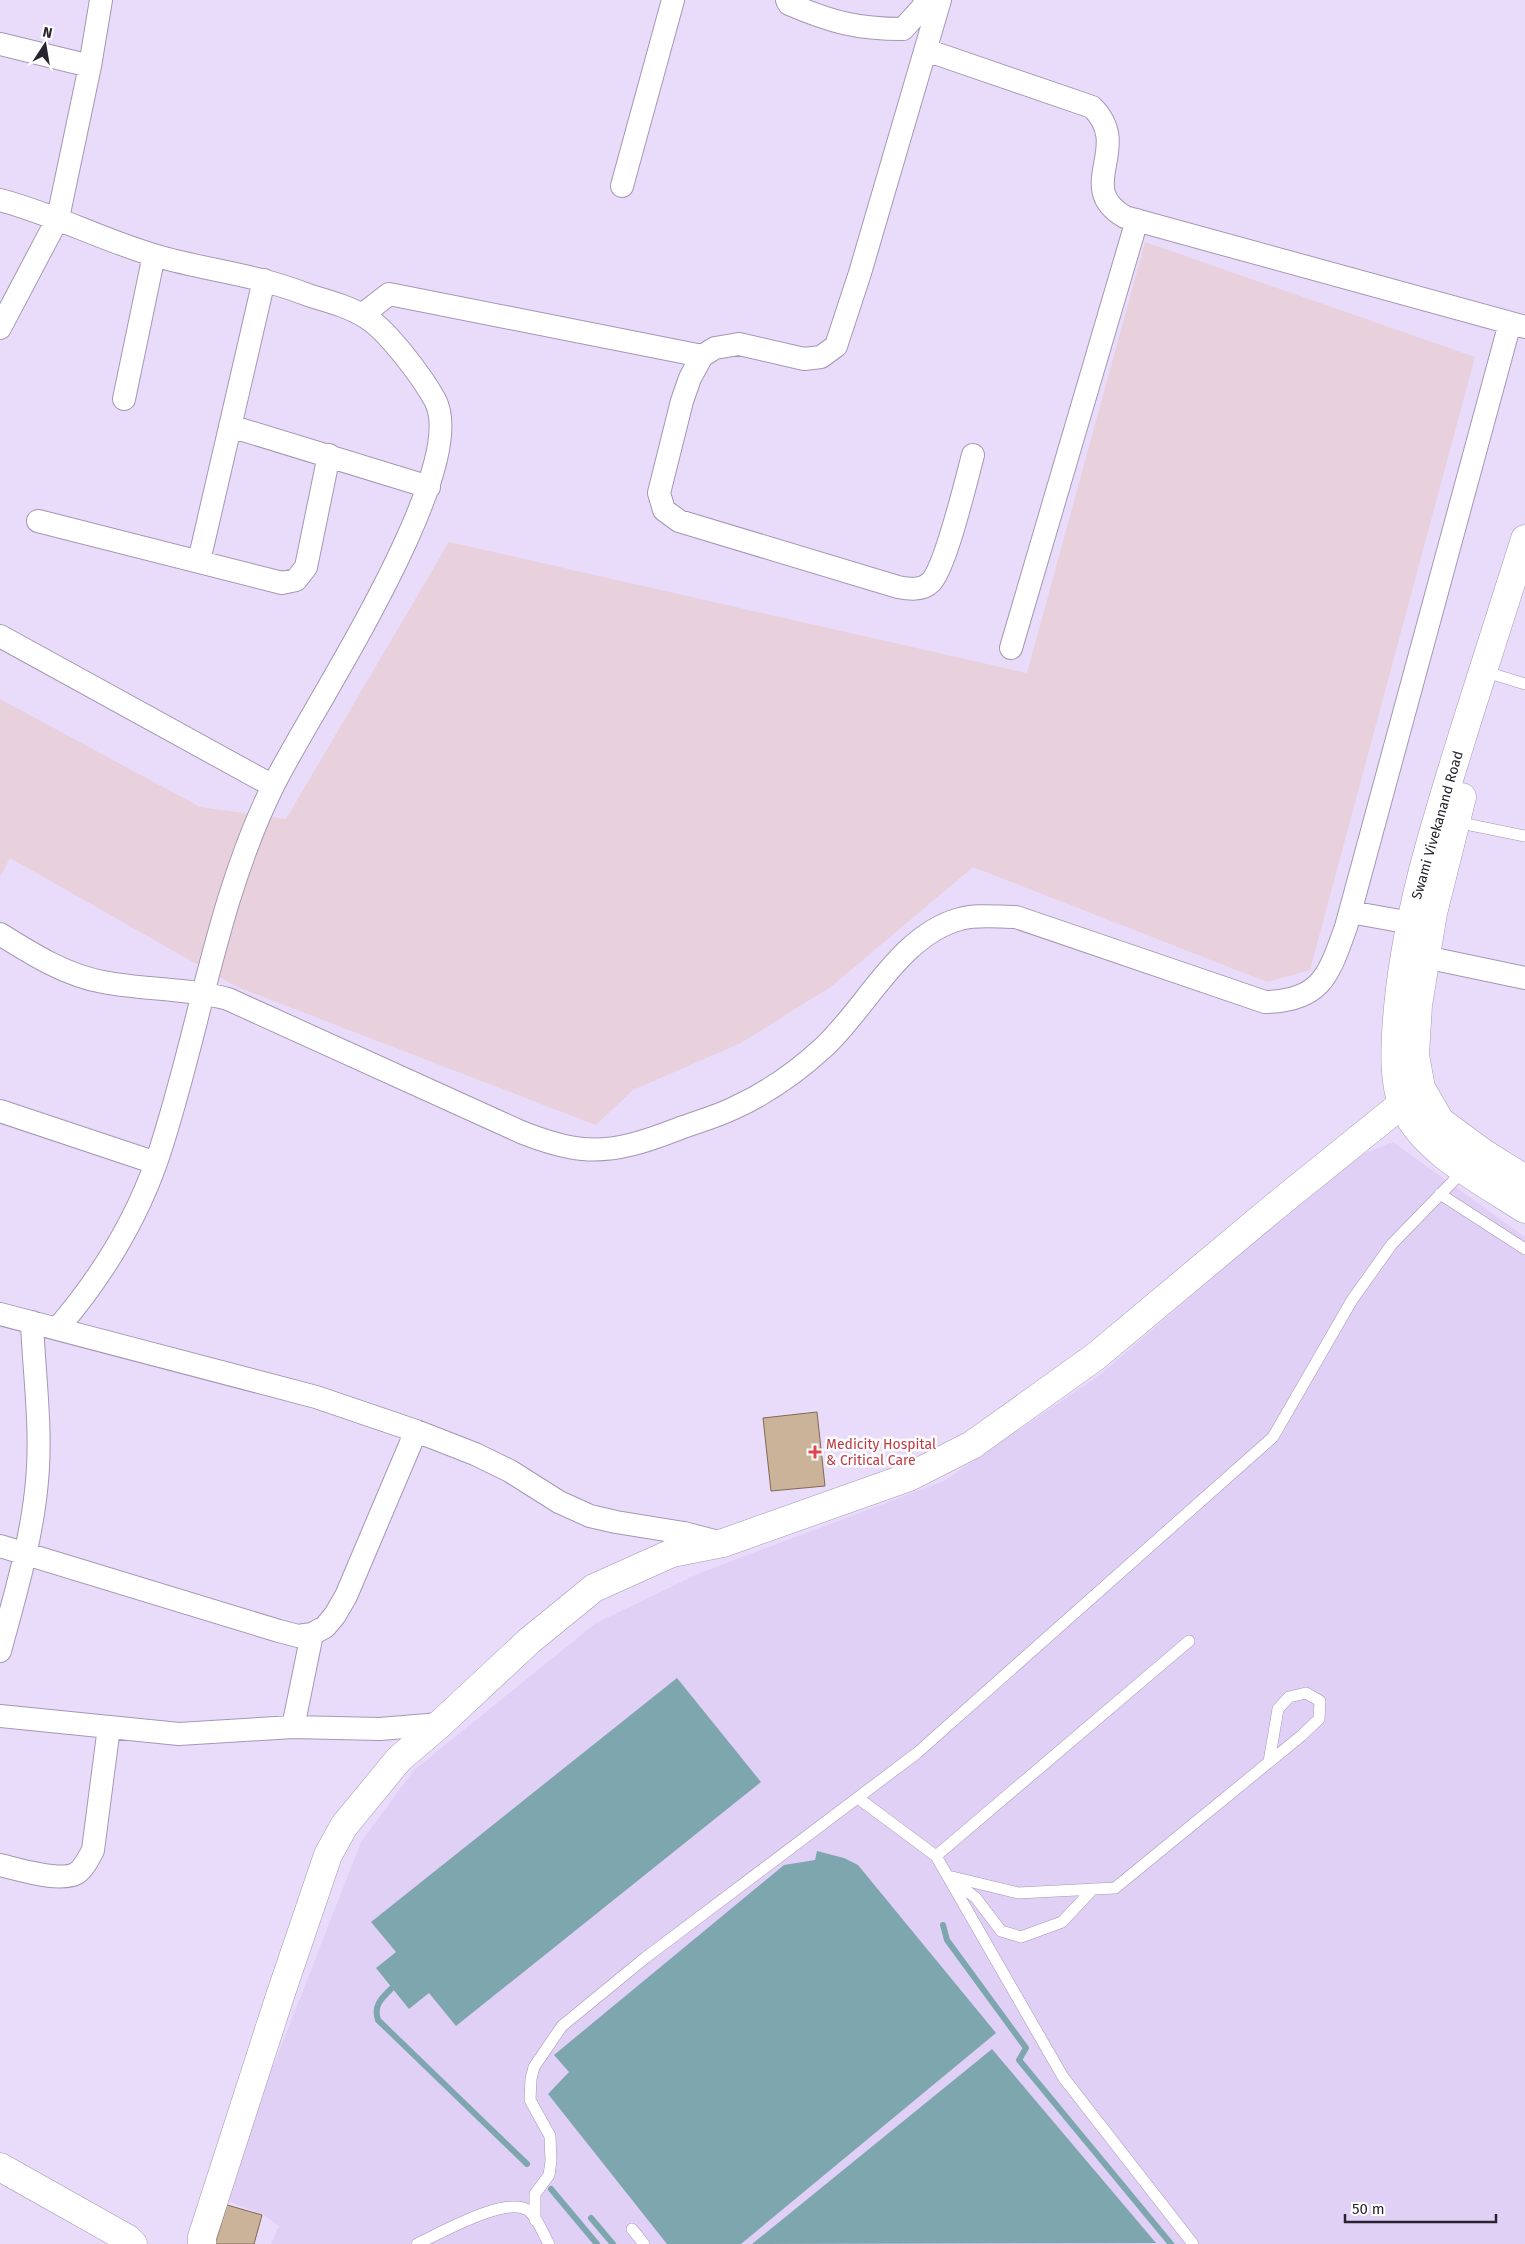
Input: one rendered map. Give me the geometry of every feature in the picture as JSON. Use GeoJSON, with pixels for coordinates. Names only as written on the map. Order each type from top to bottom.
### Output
{"type":"FeatureCollection","features":[{"type":"Feature","properties":{"kind":"street"},"geometry":{"type":"LineString","coordinates":[[0,328],[58,218],[90,66],[101,0]]}},
{"type":"Feature","properties":{"kind":"street"},"geometry":{"type":"LineString","coordinates":[[622,186],[672,0]]}},
{"type":"Feature","properties":{"kind":"street"},"geometry":{"type":"LineString","coordinates":[[787,0],[789,4],[824,18],[868,29],[903,29],[923,7],[925,0]]}},
{"type":"Feature","properties":{"kind":"street"},"geometry":{"type":"LineString","coordinates":[[940,0],[860,273],[836,346],[821,357],[804,359],[740,344],[715,348],[702,356],[690,378],[682,401],[659,493],[664,510],[679,521],[898,587],[916,589],[930,583],[940,566],[973,455]]}},
{"type":"Feature","properties":{"kind":"street"},"geometry":{"type":"LineString","coordinates":[[0,44],[90,66]]}},
{"type":"Feature","properties":{"kind":"street"},"geometry":{"type":"LineString","coordinates":[[0,934],[51,964],[75,975],[102,982],[204,993],[228,999],[521,1132],[552,1144],[584,1149],[624,1148],[734,1108],[793,1074],[825,1046],[908,950],[931,931],[960,918],[986,916],[1016,917],[1265,1002],[1279,1002],[1306,995],[1322,981],[1333,962],[1350,912],[1518,325],[1137,220],[1113,210],[1105,199],[1101,182],[1107,156],[1108,135],[1103,118],[1092,107],[926,50]]}},
{"type":"Feature","properties":{"kind":"street"},"geometry":{"type":"LineString","coordinates":[[0,200],[58,218],[154,255],[264,280],[350,308],[372,321],[394,345],[436,402],[440,416],[440,437],[429,487],[396,564],[273,786],[238,870],[156,1163],[129,1224],[107,1264],[88,1293],[58,1329]]}},
{"type":"Feature","properties":{"kind":"street"},"geometry":{"type":"LineString","coordinates":[[1011,648],[1137,220]]}},
{"type":"Feature","properties":{"kind":"street"},"geometry":{"type":"LineString","coordinates":[[124,399],[154,255]]}},
{"type":"Feature","properties":{"kind":"street"},"geometry":{"type":"LineString","coordinates":[[199,561],[264,280]]}},
{"type":"Feature","properties":{"kind":"street"},"geometry":{"type":"LineString","coordinates":[[362,315],[389,294],[702,356]]}},
{"type":"Feature","properties":{"kind":"street"},"geometry":{"type":"LineString","coordinates":[[230,426],[429,487]]}},
{"type":"Feature","properties":{"kind":"street"},"geometry":{"type":"LineString","coordinates":[[38,521],[199,561],[267,581],[282,583],[296,580],[306,566],[329,455]]}},
{"type":"Feature","properties":{"kind":"street","name":"Swami Vivekanand Road"},"geometry":{"type":"LineString","coordinates":[[1525,539],[1491,673],[1470,767],[1446,820],[1421,924],[1399,990],[1394,1054],[1402,1104],[1415,1128],[1442,1153],[1525,1209]]}},
{"type":"Feature","properties":{"kind":"street","name":"Swami Vivekanand Road"},"geometry":{"type":"LineString","coordinates":[[1491,673],[1525,598]]}},
{"type":"Feature","properties":{"kind":"street"},"geometry":{"type":"LineString","coordinates":[[0,636],[273,786]]}},
{"type":"Feature","properties":{"kind":"street"},"geometry":{"type":"LineString","coordinates":[[1350,912],[1421,924]]}},
{"type":"Feature","properties":{"kind":"street","name":"Swami Vivekanand Road"},"geometry":{"type":"LineString","coordinates":[[1421,924],[1425,957],[1418,1005],[1415,1055],[1421,1088],[1440,1121],[1482,1152],[1525,1180]]}},
{"type":"Feature","properties":{"kind":"street"},"geometry":{"type":"LineString","coordinates":[[1425,957],[1525,978]]}},
{"type":"Feature","properties":{"kind":"street"},"geometry":{"type":"LineString","coordinates":[[202,2244],[202,2237],[277,2005],[328,1856],[344,1826],[399,1759],[529,1642],[594,1588],[672,1553],[723,1543],[909,1477],[972,1445],[1095,1358],[1272,1208],[1402,1104]]}},
{"type":"Feature","properties":{"kind":"street"},"geometry":{"type":"LineString","coordinates":[[0,1111],[156,1163]]}},
{"type":"Feature","properties":{"kind":"street"},"geometry":{"type":"LineString","coordinates":[[0,1314],[316,1397],[416,1431],[510,1471],[559,1502],[590,1516],[684,1533],[723,1543]]}},
{"type":"Feature","properties":{"kind":"street"},"geometry":{"type":"LineString","coordinates":[[0,1651],[27,1552],[37,1481],[39,1443],[32,1322]]}},
{"type":"Feature","properties":{"kind":"street"},"geometry":{"type":"LineString","coordinates":[[0,1546],[27,1552],[279,1631],[298,1636],[312,1634],[324,1627],[346,1596],[416,1431]]}},
{"type":"Feature","properties":{"kind":"street"},"geometry":{"type":"LineString","coordinates":[[293,1727],[312,1634]]}},
{"type":"Feature","properties":{"kind":"street"},"geometry":{"type":"LineString","coordinates":[[0,1716],[179,1734],[293,1727],[380,1729],[440,1724]]}},
{"type":"Feature","properties":{"kind":"street"},"geometry":{"type":"LineString","coordinates":[[0,1865],[64,1876],[76,1873],[87,1862],[93,1850],[108,1727]]}},
{"type":"Feature","properties":{"kind":"street"},"geometry":{"type":"LineString","coordinates":[[0,2167],[128,2239],[133,2244]]}},
{"type":"Feature","properties":{"kind":"lane"},"geometry":{"type":"LineString","coordinates":[[1491,673],[1525,684]]}},
{"type":"Feature","properties":{"kind":"lane"},"geometry":{"type":"LineString","coordinates":[[1446,820],[1525,836]]}},
{"type":"Feature","properties":{"kind":"lane"},"geometry":{"type":"LineString","coordinates":[[536,2220],[535,2194],[550,2175],[551,2162],[550,2136],[530,2100],[532,2079],[534,2066],[562,2026],[644,1958],[917,1753],[1274,1437],[1352,1300],[1392,1244],[1465,1169]]}},
{"type":"Feature","properties":{"kind":"lane"},"geometry":{"type":"LineString","coordinates":[[1440,1194],[1525,1249]]}},
{"type":"Feature","properties":{"kind":"lane"},"geometry":{"type":"LineString","coordinates":[[936,1856],[1189,1641]]}},
{"type":"Feature","properties":{"kind":"lane"},"geometry":{"type":"LineString","coordinates":[[948,1876],[1018,1894],[1115,1888],[1269,1762],[1319,1719],[1320,1701],[1306,1693],[1289,1697],[1278,1709],[1269,1762]]}},
{"type":"Feature","properties":{"kind":"lane"},"geometry":{"type":"LineString","coordinates":[[858,1798],[936,1856],[1063,2077],[1194,2244]]}},
{"type":"Feature","properties":{"kind":"lane"},"geometry":{"type":"LineString","coordinates":[[948,1876],[976,1898],[1001,1931],[1021,1937],[1062,1922],[1093,1889]]}},
{"type":"Feature","properties":{"kind":"lane"},"geometry":{"type":"LineString","coordinates":[[417,2244],[490,2211],[508,2206],[519,2206],[529,2211],[536,2220],[548,2244]]}},
{"type":"Feature","properties":{"kind":"lane"},"geometry":{"type":"LineString","coordinates":[[632,2230],[644,2244]]}},
{"type":"Feature","properties":{"kind":"shaded area"},"geometry":{"type":"Polygon","coordinates":[[[1145,242],[1475,357],[1310,970],[1267,982],[973,867],[832,986],[741,1043],[633,1090],[596,1125],[237,987],[10,858],[0,877],[0,699],[200,807],[286,819],[449,542],[1027,673],[1145,242]]]}},
{"type":"Feature","properties":{"kind":"shaded area"},"geometry":{"type":"Polygon","coordinates":[[[1393,1142],[1525,1237],[1525,2244],[271,2244],[279,2226],[264,2215],[223,2199],[259,2089],[275,2062],[361,1842],[414,1770],[596,1623],[700,1573],[944,1481],[1101,1374],[1349,1160],[1393,1142]]]}},
{"type":"Feature","properties":{"kind":"shaded area"},"geometry":{"type":"Polygon","coordinates":[[[677,1678],[761,1782],[456,2026],[429,1993],[409,2009],[376,1968],[396,1952],[371,1922],[677,1678]]]}},
{"type":"Feature","properties":{"kind":"shaded area"},"geometry":{"type":"Polygon","coordinates":[[[817,1851],[844,1858],[858,1865],[996,2033],[741,2244],[667,2244],[548,2094],[569,2072],[554,2055],[784,1865],[815,1860],[817,1851]]]}},
{"type":"Feature","properties":{"kind":"shaded area"},"geometry":{"type":"Polygon","coordinates":[[[992,2049],[1156,2243],[752,2244],[992,2049]]]}},
{"type":"Feature","properties":{"kind":"building"},"geometry":{"type":"Polygon","coordinates":[[[817,1412],[825,1486],[771,1491],[763,1418],[817,1412]]]}},
{"type":"Feature","properties":{"kind":"building"},"geometry":{"type":"Polygon","coordinates":[[[227,2205],[262,2215],[254,2244],[215,2244],[227,2205]]]}},
{"type":"Feature","properties":{"kind":"waterway"},"geometry":{"type":"LineString","coordinates":[[943,1925],[947,1940],[1026,2048],[1019,2060],[1171,2244]]}},
{"type":"Feature","properties":{"kind":"waterway"},"geometry":{"type":"LineString","coordinates":[[392,1988],[378,2006],[378,2020],[527,2164]]}},
{"type":"Feature","properties":{"kind":"waterway"},"geometry":{"type":"LineString","coordinates":[[551,2189],[597,2244]]}},
{"type":"Feature","properties":{"kind":"waterway"},"geometry":{"type":"LineString","coordinates":[[591,2218],[613,2244]]}},
{"type":"Feature","properties":{"kind":"place","name":"Medicity Hospital & Critical Care"},"geometry":{"type":"Point","coordinates":[815,1452]}}]}
